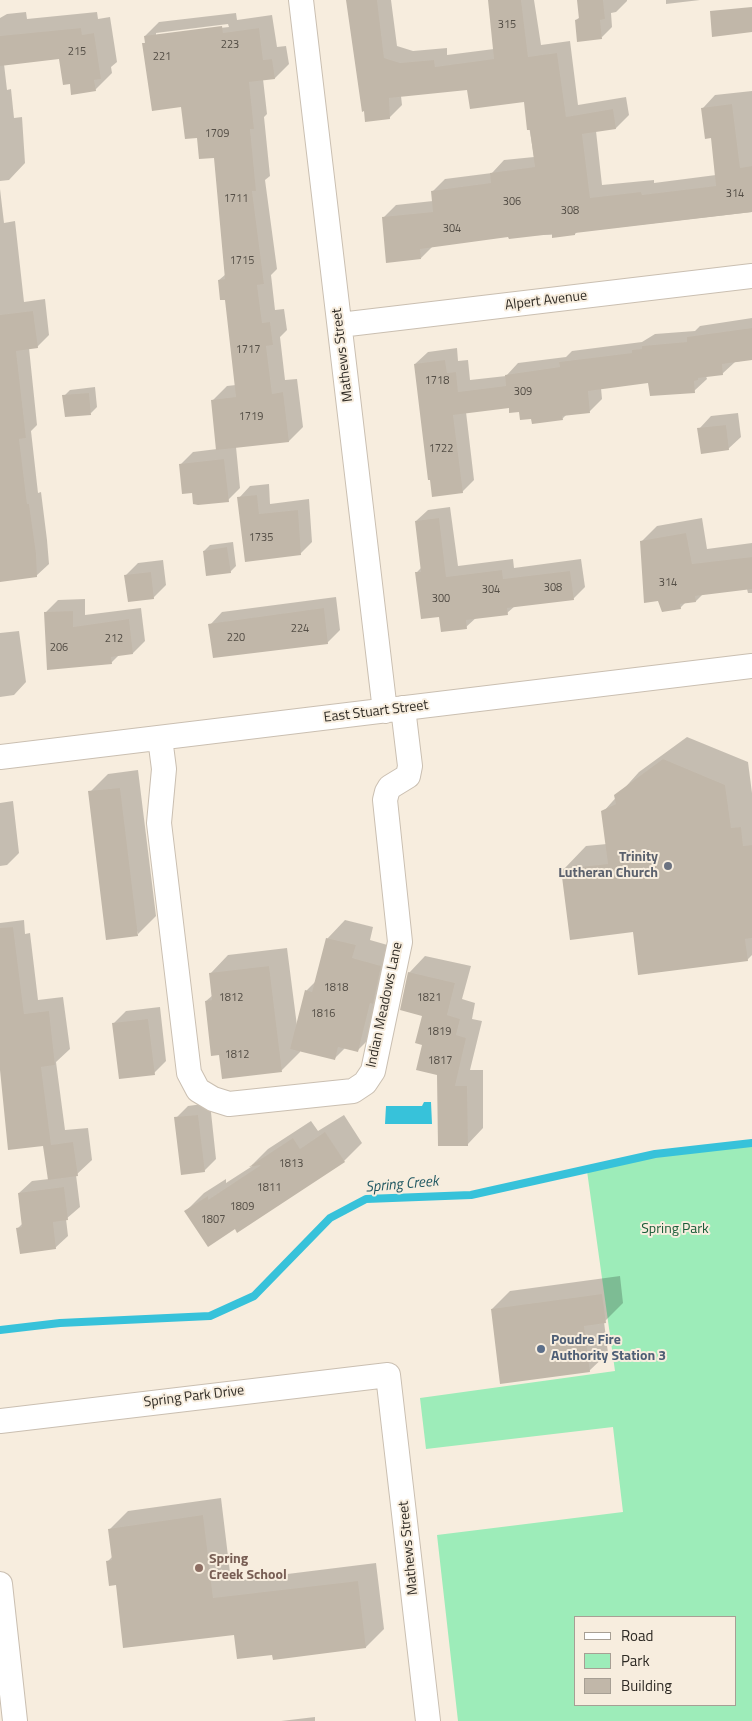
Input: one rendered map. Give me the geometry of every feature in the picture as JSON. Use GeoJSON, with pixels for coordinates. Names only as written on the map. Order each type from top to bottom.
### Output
{"type":"FeatureCollection","features":[{"type":"Feature","properties":{"kind":"street","name":"Mathews Street"},"geometry":{"type":"LineString","coordinates":[[301,0],[340,325],[394,709]]}},
{"type":"Feature","properties":{"kind":"street","name":"Alpert Avenue"},"geometry":{"type":"LineString","coordinates":[[340,325],[752,276]]}},
{"type":"Feature","properties":{"kind":"street","name":"East Stuart Street"},"geometry":{"type":"LineString","coordinates":[[0,757],[752,666]]}},
{"type":"Feature","properties":{"kind":"street","name":"Indian Meadows Lane"},"geometry":{"type":"LineString","coordinates":[[160,738],[164,769],[159,822],[189,1073],[198,1090],[213,1099],[229,1104],[353,1091],[365,1083],[373,1072],[400,942],[385,800],[390,786],[408,776],[410,766],[394,709]]}},
{"type":"Feature","properties":{"kind":"street","name":"Mathews Street"},"geometry":{"type":"LineString","coordinates":[[388,1374],[428,1721]]}},
{"type":"Feature","properties":{"kind":"street","name":"Spring Park Drive"},"geometry":{"type":"LineString","coordinates":[[0,1421],[388,1374]]}},
{"type":"Feature","properties":{"kind":"street"},"geometry":{"type":"LineString","coordinates":[[0,1584],[16,1721]]}},
{"type":"Feature","properties":{"kind":"green space","name":"Spring Park"},"geometry":{"type":"Polygon","coordinates":[[[752,1144],[752,1721],[458,1721],[437,1535],[623,1512],[613,1427],[426,1449],[420,1398],[615,1371],[587,1171],[655,1153],[752,1144]]]}},
{"type":"Feature","properties":{"kind":"water"},"geometry":{"type":"Polygon","coordinates":[[[424,1102],[431,1102],[432,1124],[385,1124],[386,1106],[422,1106],[424,1102]]]}},
{"type":"Feature","properties":{"kind":"building"},"geometry":{"type":"Polygon","coordinates":[[[346,0],[377,0],[384,58],[400,63],[434,60],[435,67],[494,59],[488,0],[521,0],[528,57],[557,53],[566,117],[613,109],[616,129],[582,134],[590,198],[641,192],[642,195],[716,186],[711,138],[705,139],[701,108],[732,104],[740,168],[752,166],[752,212],[575,233],[575,235],[552,238],[552,234],[509,239],[508,237],[420,249],[421,259],[386,263],[382,217],[433,212],[431,191],[491,183],[490,173],[535,167],[530,130],[527,130],[524,102],[470,109],[467,90],[389,98],[390,119],[365,122],[346,0]]]}},
{"type":"Feature","properties":{"kind":"building"},"geometry":{"type":"Polygon","coordinates":[[[577,0],[603,0],[605,19],[600,20],[602,39],[577,42],[575,20],[579,19],[577,0]]]}},
{"type":"Feature","properties":{"kind":"building"},"geometry":{"type":"Polygon","coordinates":[[[752,7],[752,32],[712,37],[710,11],[752,7]]]}},
{"type":"Feature","properties":{"kind":"building"},"geometry":{"type":"Polygon","coordinates":[[[222,26],[223,33],[259,28],[263,60],[272,59],[275,79],[249,82],[254,129],[250,129],[256,191],[252,191],[264,284],[257,285],[262,323],[270,322],[273,345],[266,346],[272,394],[283,392],[289,442],[216,450],[211,400],[236,397],[225,300],[220,300],[218,280],[225,279],[214,158],[199,159],[197,138],[185,139],[181,107],[152,111],[142,43],[145,43],[144,36],[222,26]]]}},
{"type":"Feature","properties":{"kind":"building"},"geometry":{"type":"Polygon","coordinates":[[[81,28],[82,35],[94,33],[101,79],[94,80],[96,91],[71,95],[70,84],[63,85],[59,59],[0,66],[0,36],[81,28]]]}},
{"type":"Feature","properties":{"kind":"building"},"geometry":{"type":"Polygon","coordinates":[[[33,311],[38,348],[16,351],[26,438],[19,439],[27,504],[29,504],[36,553],[37,577],[0,582],[0,315],[33,311]]]}},
{"type":"Feature","properties":{"kind":"building"},"geometry":{"type":"Polygon","coordinates":[[[752,328],[752,360],[722,364],[723,375],[698,378],[698,380],[694,381],[695,393],[650,396],[648,383],[588,391],[590,413],[562,416],[563,420],[532,424],[531,419],[520,420],[519,412],[509,413],[509,408],[453,415],[463,493],[432,497],[430,480],[428,480],[414,364],[445,360],[447,373],[456,372],[458,392],[506,386],[505,375],[560,367],[559,362],[632,353],[632,350],[642,349],[642,346],[687,342],[687,337],[752,328]]]}},
{"type":"Feature","properties":{"kind":"building"},"geometry":{"type":"Polygon","coordinates":[[[89,393],[91,415],[65,417],[62,395],[89,393]]]}},
{"type":"Feature","properties":{"kind":"building"},"geometry":{"type":"Polygon","coordinates":[[[726,425],[729,450],[701,454],[697,428],[726,425]]]}},
{"type":"Feature","properties":{"kind":"building"},"geometry":{"type":"Polygon","coordinates":[[[224,459],[229,502],[198,505],[193,504],[192,493],[182,494],[179,464],[224,459]]]}},
{"type":"Feature","properties":{"kind":"building"},"geometry":{"type":"Polygon","coordinates":[[[257,495],[259,514],[298,510],[301,555],[245,562],[237,497],[257,495]]]}},
{"type":"Feature","properties":{"kind":"building"},"geometry":{"type":"Polygon","coordinates":[[[439,518],[446,577],[502,570],[503,579],[570,571],[574,600],[507,608],[508,615],[466,620],[467,629],[441,632],[439,617],[421,619],[415,572],[421,572],[415,521],[439,518]]]}},
{"type":"Feature","properties":{"kind":"building"},"geometry":{"type":"Polygon","coordinates":[[[686,533],[692,564],[752,557],[752,589],[695,596],[696,602],[680,604],[681,609],[662,612],[658,601],[644,603],[640,541],[686,533]]]}},
{"type":"Feature","properties":{"kind":"building"},"geometry":{"type":"Polygon","coordinates":[[[227,547],[231,573],[206,576],[203,551],[227,547]]]}},
{"type":"Feature","properties":{"kind":"building"},"geometry":{"type":"Polygon","coordinates":[[[151,572],[154,599],[128,602],[124,575],[151,572]]]}},
{"type":"Feature","properties":{"kind":"building"},"geometry":{"type":"Polygon","coordinates":[[[324,608],[328,644],[213,658],[208,624],[324,608]]]}},
{"type":"Feature","properties":{"kind":"building"},"geometry":{"type":"Polygon","coordinates":[[[73,611],[73,627],[129,619],[133,654],[111,657],[112,664],[47,670],[44,612],[73,611]]]}},
{"type":"Feature","properties":{"kind":"building","name":"Trinity Lutheran Church"},"geometry":{"type":"Polygon","coordinates":[[[663,759],[725,785],[731,828],[741,827],[743,846],[752,845],[752,938],[745,939],[748,961],[638,975],[633,932],[570,940],[561,869],[608,864],[601,811],[616,804],[614,795],[663,759]]]}},
{"type":"Feature","properties":{"kind":"building"},"geometry":{"type":"Polygon","coordinates":[[[120,788],[138,936],[106,940],[88,791],[120,788]]]}},
{"type":"Feature","properties":{"kind":"building"},"geometry":{"type":"Polygon","coordinates":[[[13,927],[24,1014],[49,1011],[55,1065],[41,1067],[51,1145],[73,1142],[78,1176],[48,1180],[43,1146],[8,1150],[0,1070],[0,928],[13,927]]]}},
{"type":"Feature","properties":{"kind":"building"},"geometry":{"type":"Polygon","coordinates":[[[326,938],[356,945],[352,958],[381,966],[373,1004],[370,1003],[358,1052],[338,1047],[335,1060],[290,1049],[305,990],[312,992],[326,938]]]}},
{"type":"Feature","properties":{"kind":"building"},"geometry":{"type":"Polygon","coordinates":[[[269,966],[282,1072],[222,1079],[219,1055],[211,1056],[205,1001],[212,1000],[209,973],[269,966]]]}},
{"type":"Feature","properties":{"kind":"building"},"geometry":{"type":"Polygon","coordinates":[[[408,972],[455,983],[447,1015],[460,1019],[456,1035],[466,1038],[455,1086],[467,1086],[468,1146],[438,1146],[437,1075],[416,1070],[422,1045],[415,1043],[422,1016],[400,1010],[408,972]]]}},
{"type":"Feature","properties":{"kind":"building"},"geometry":{"type":"Polygon","coordinates":[[[148,1019],[155,1075],[119,1079],[112,1023],[148,1019]]]}},
{"type":"Feature","properties":{"kind":"building"},"geometry":{"type":"Polygon","coordinates":[[[198,1115],[205,1172],[181,1175],[174,1117],[198,1115]]]}},
{"type":"Feature","properties":{"kind":"building"},"geometry":{"type":"Polygon","coordinates":[[[325,1132],[345,1162],[237,1233],[235,1229],[208,1247],[184,1211],[208,1196],[208,1200],[261,1165],[249,1167],[293,1138],[300,1149],[325,1132]]]}},
{"type":"Feature","properties":{"kind":"building"},"geometry":{"type":"Polygon","coordinates":[[[64,1187],[68,1220],[53,1222],[56,1249],[20,1254],[16,1228],[22,1227],[18,1193],[64,1187]]]}},
{"type":"Feature","properties":{"kind":"building","name":"Poudre Fire Authority Station 3"},"geometry":{"type":"Polygon","coordinates":[[[602,1294],[606,1323],[584,1326],[590,1372],[500,1384],[491,1309],[602,1294]]]}},
{"type":"Feature","properties":{"kind":"building"},"geometry":{"type":"Polygon","coordinates":[[[203,1515],[213,1598],[358,1581],[366,1648],[273,1660],[272,1655],[237,1659],[234,1635],[123,1648],[116,1585],[109,1586],[106,1561],[112,1560],[108,1529],[203,1515]]]}},
{"type":"Feature","properties":{"kind":"waterway","name":"Spring Creek"},"geometry":{"type":"LineString","coordinates":[[0,1330],[60,1323],[210,1316],[254,1296],[330,1218],[366,1199],[471,1195],[655,1154],[752,1143]]}},
{"type":"Feature","properties":{"kind":"place","name":"Trinity Lutheran Church"},"geometry":{"type":"Point","coordinates":[668,866]}},
{"type":"Feature","properties":{"kind":"place","name":"Poudre Fire Authority Station 3"},"geometry":{"type":"Point","coordinates":[541,1349]}},
{"type":"Feature","properties":{"kind":"place","name":"Spring Creek School"},"geometry":{"type":"Point","coordinates":[199,1568]}}]}
